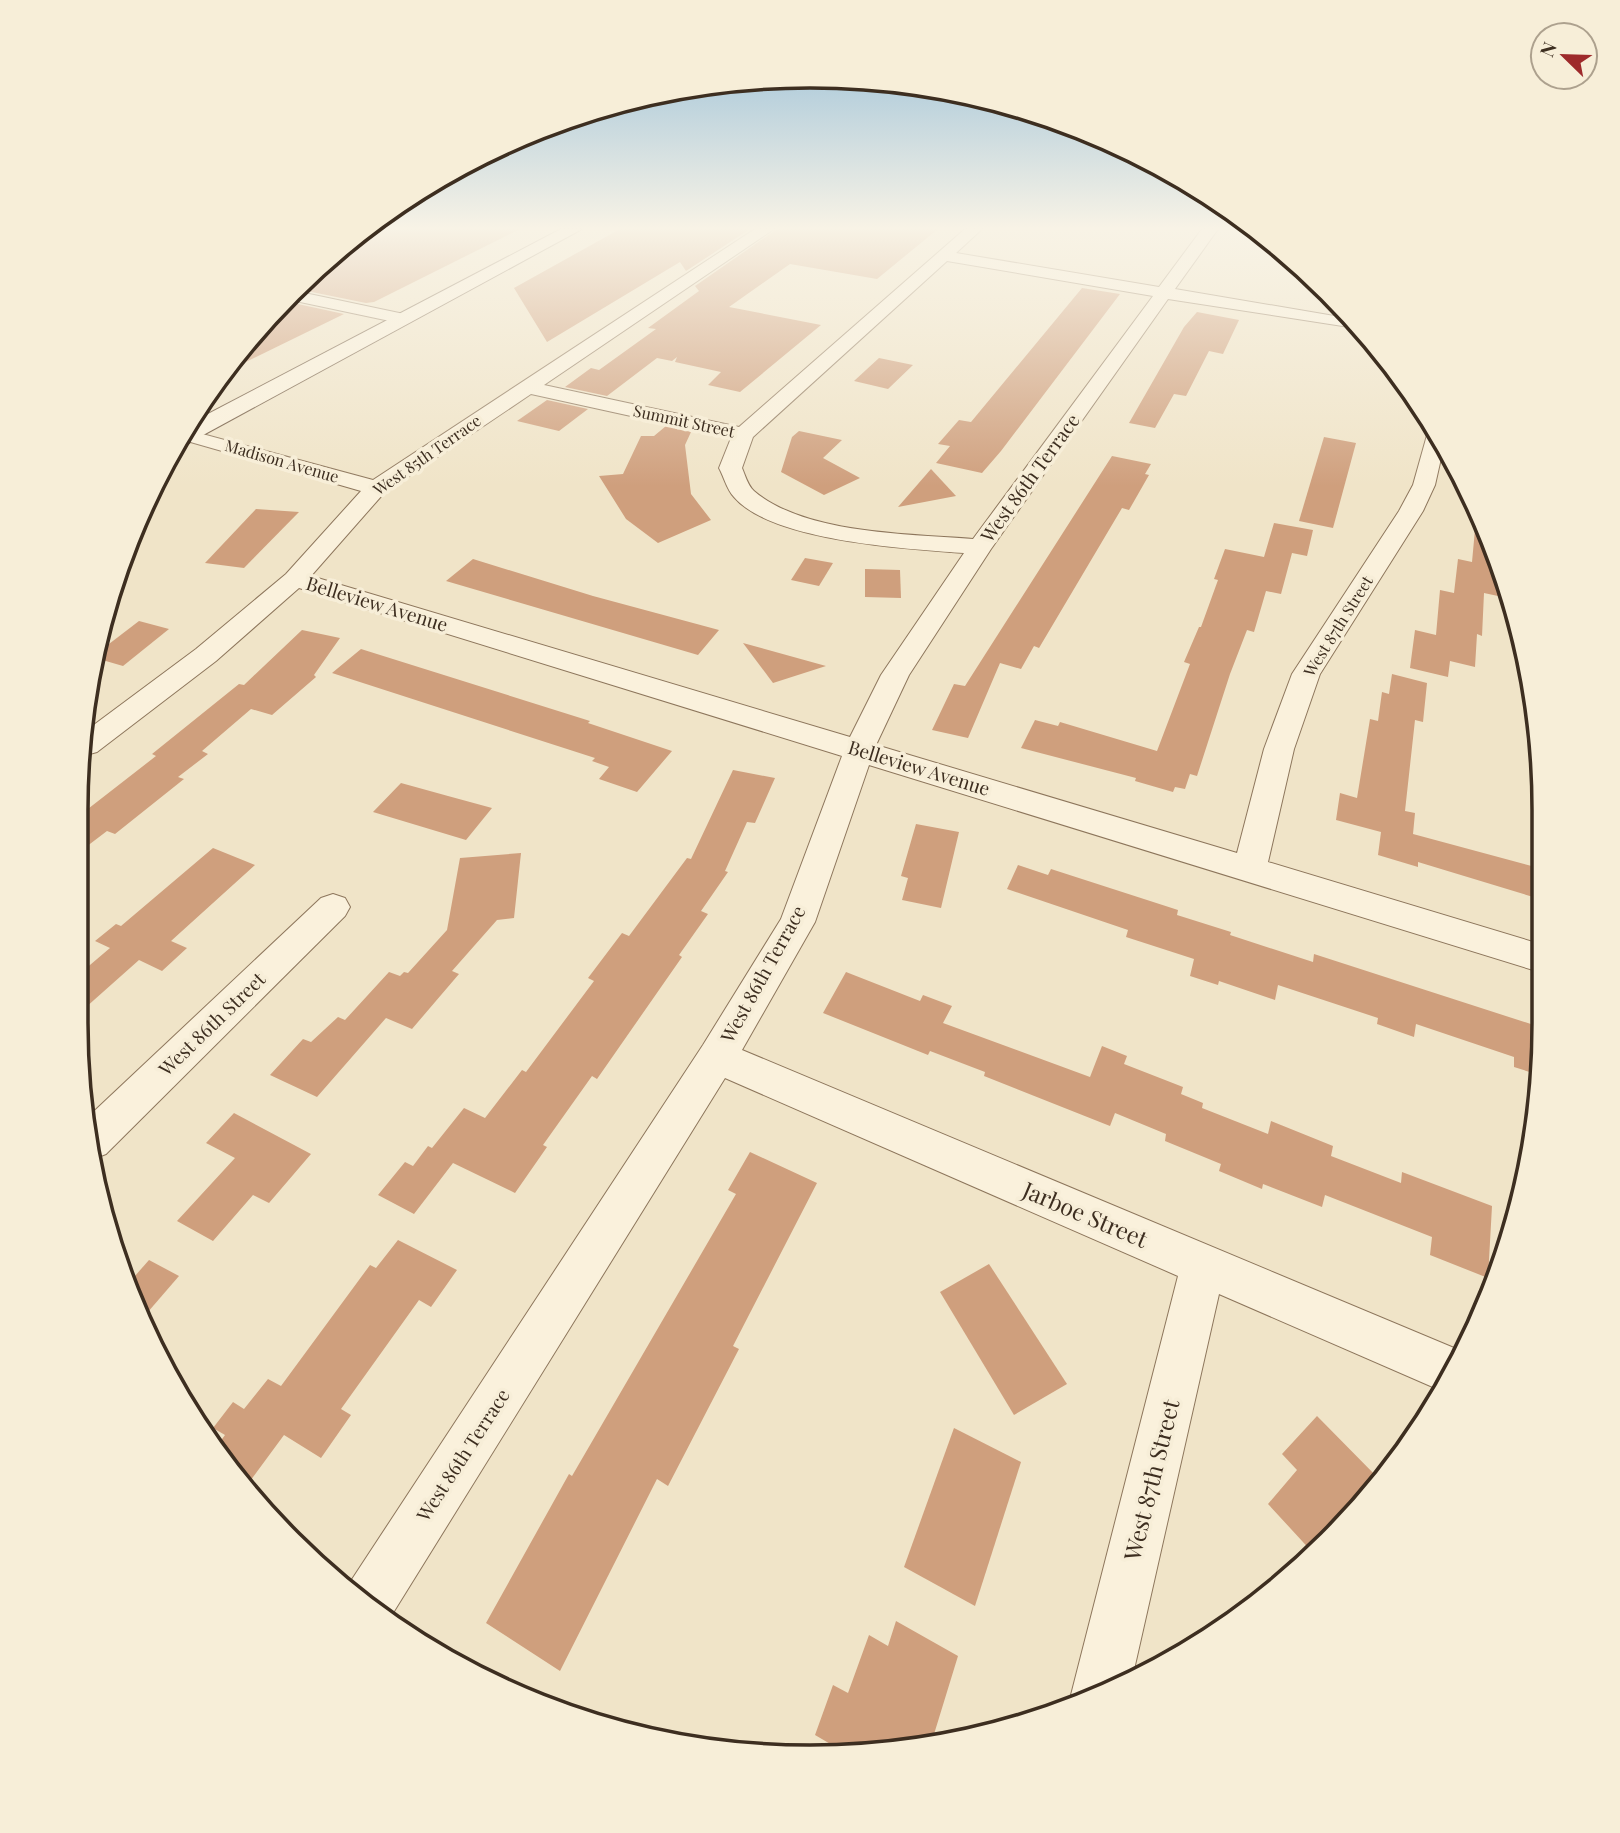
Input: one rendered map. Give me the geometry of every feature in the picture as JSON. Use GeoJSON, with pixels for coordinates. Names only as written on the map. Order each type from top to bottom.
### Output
{"type":"FeatureCollection","features":[{"type":"Feature","properties":{"kind":"main road"},"geometry":{"type":"LineString","coordinates":[[200,424],[412,315]]}},
{"type":"Feature","properties":{"kind":"street"},"geometry":{"type":"LineString","coordinates":[[383,315],[404,319]]}},
{"type":"Feature","properties":{"kind":"street","name":"West 85th Terrace"},"geometry":{"type":"LineString","coordinates":[[91,741],[206,655],[295,579],[376,488],[636,315]]}},
{"type":"Feature","properties":{"kind":"street"},"geometry":{"type":"LineString","coordinates":[[743,434],[878,315]]}},
{"type":"Feature","properties":{"kind":"street","name":"West 86th Terrace"},"geometry":{"type":"LineString","coordinates":[[372,1597],[717,1057],[797,922],[859,750],[895,675],[980,547],[1149,315]]}},
{"type":"Feature","properties":{"kind":"street"},"geometry":{"type":"LineString","coordinates":[[1294,315],[1343,323]]}},
{"type":"Feature","properties":{"kind":"street","name":"Summit Street"},"geometry":{"type":"LineString","coordinates":[[525,387],[743,434],[734,447],[730,466],[737,485],[760,508],[790,522],[843,533],[980,547]]}},
{"type":"Feature","properties":{"kind":"street","name":"Madison Avenue"},"geometry":{"type":"LineString","coordinates":[[196,429],[376,488]]}},
{"type":"Feature","properties":{"kind":"street","name":"West 87th Street"},"geometry":{"type":"LineString","coordinates":[[1249,870],[1279,749],[1306,674],[1411,511],[1424,485],[1433,444]]}},
{"type":"Feature","properties":{"kind":"street","name":"Belleview Avenue"},"geometry":{"type":"LineString","coordinates":[[295,579],[1532,956]]}},
{"type":"Feature","properties":{"kind":"street","name":"West 86th Street"},"geometry":{"type":"LineString","coordinates":[[97,1135],[333,907]]}},
{"type":"Feature","properties":{"kind":"street","name":"Jarboe Street"},"geometry":{"type":"LineString","coordinates":[[717,1057],[1445,1368]]}},
{"type":"Feature","properties":{"kind":"street","name":"West 87th Street"},"geometry":{"type":"LineString","coordinates":[[1103,1683],[1203,1266]]}},
{"type":"Feature","properties":{"kind":"building"},"geometry":{"type":"Polygon","coordinates":[[[285,315],[343,315],[242,364],[285,315]]]}},
{"type":"Feature","properties":{"kind":"building"},"geometry":{"type":"Polygon","coordinates":[[[530,315],[593,315],[547,342],[530,315]]]}},
{"type":"Feature","properties":{"kind":"building"},"geometry":{"type":"Polygon","coordinates":[[[667,315],[768,315],[821,325],[740,392],[708,385],[721,372],[675,362],[677,357],[672,361],[657,358],[607,396],[565,387],[591,368],[599,370],[656,329],[648,328],[667,315]]]}},
{"type":"Feature","properties":{"kind":"building"},"geometry":{"type":"Polygon","coordinates":[[[1060,315],[1104,315],[982,473],[936,463],[950,446],[938,444],[959,420],[971,422],[1060,315]]]}},
{"type":"Feature","properties":{"kind":"building"},"geometry":{"type":"Polygon","coordinates":[[[1195,315],[1239,320],[1223,354],[1209,351],[1186,396],[1174,394],[1155,428],[1129,423],[1184,327],[1195,315]]]}},
{"type":"Feature","properties":{"kind":"building"},"geometry":{"type":"Polygon","coordinates":[[[879,358],[913,365],[888,389],[854,381],[879,358]]]}},
{"type":"Feature","properties":{"kind":"building"},"geometry":{"type":"Polygon","coordinates":[[[547,400],[588,409],[559,431],[517,421],[547,400]]]}},
{"type":"Feature","properties":{"kind":"building"},"geometry":{"type":"Polygon","coordinates":[[[666,426],[691,432],[685,445],[691,494],[711,520],[658,543],[626,519],[599,476],[623,474],[641,436],[654,436],[666,426]]]}},
{"type":"Feature","properties":{"kind":"building"},"geometry":{"type":"Polygon","coordinates":[[[799,431],[842,440],[823,458],[860,478],[824,495],[781,472],[792,437],[799,431]]]}},
{"type":"Feature","properties":{"kind":"building"},"geometry":{"type":"Polygon","coordinates":[[[1324,437],[1356,443],[1333,528],[1299,521],[1324,437]]]}},
{"type":"Feature","properties":{"kind":"building"},"geometry":{"type":"Polygon","coordinates":[[[1112,456],[1151,464],[1145,474],[1149,475],[1129,510],[1122,508],[1039,648],[1034,646],[1021,669],[1000,663],[968,738],[932,730],[954,684],[965,686],[1112,456]]]}},
{"type":"Feature","properties":{"kind":"building"},"geometry":{"type":"Polygon","coordinates":[[[931,469],[956,496],[898,507],[931,469]]]}},
{"type":"Feature","properties":{"kind":"building"},"geometry":{"type":"Polygon","coordinates":[[[256,509],[299,512],[244,568],[205,563],[256,509]]]}},
{"type":"Feature","properties":{"kind":"building"},"geometry":{"type":"Polygon","coordinates":[[[1274,523],[1313,530],[1307,556],[1292,553],[1281,594],[1266,591],[1254,632],[1247,630],[1230,674],[1197,776],[1190,774],[1185,789],[1175,787],[1173,792],[1135,781],[1136,778],[1021,748],[1035,720],[1058,726],[1060,722],[1157,751],[1190,664],[1184,662],[1201,627],[1218,580],[1214,579],[1225,549],[1264,557],[1274,523]]]}},
{"type":"Feature","properties":{"kind":"building"},"geometry":{"type":"Polygon","coordinates":[[[1475,528],[1500,596],[1484,593],[1482,636],[1477,634],[1475,667],[1450,661],[1448,677],[1410,668],[1415,630],[1436,635],[1440,590],[1454,593],[1458,559],[1472,562],[1475,528]]]}},
{"type":"Feature","properties":{"kind":"building"},"geometry":{"type":"Polygon","coordinates":[[[805,558],[833,563],[819,586],[791,580],[805,558]]]}},
{"type":"Feature","properties":{"kind":"building"},"geometry":{"type":"Polygon","coordinates":[[[473,559],[593,596],[719,630],[698,655],[446,581],[473,559]]]}},
{"type":"Feature","properties":{"kind":"building"},"geometry":{"type":"Polygon","coordinates":[[[865,569],[900,570],[901,598],[865,597],[865,569]]]}},
{"type":"Feature","properties":{"kind":"building"},"geometry":{"type":"Polygon","coordinates":[[[139,621],[169,629],[123,666],[103,660],[107,646],[139,621]]]}},
{"type":"Feature","properties":{"kind":"building"},"geometry":{"type":"Polygon","coordinates":[[[302,630],[340,638],[314,675],[316,677],[272,715],[251,709],[202,751],[208,754],[178,777],[184,779],[115,834],[107,831],[88,845],[88,809],[156,756],[152,754],[239,684],[244,685],[302,630]]]}},
{"type":"Feature","properties":{"kind":"building"},"geometry":{"type":"Polygon","coordinates":[[[743,643],[826,666],[773,683],[743,643]]]}},
{"type":"Feature","properties":{"kind":"building"},"geometry":{"type":"Polygon","coordinates":[[[361,649],[590,721],[588,723],[672,751],[637,792],[599,779],[609,767],[592,761],[595,758],[332,673],[361,649]]]}},
{"type":"Feature","properties":{"kind":"building"},"geometry":{"type":"Polygon","coordinates":[[[1392,674],[1427,683],[1423,722],[1415,720],[1405,811],[1415,813],[1413,834],[1532,866],[1532,897],[1418,862],[1418,867],[1378,855],[1381,832],[1336,820],[1340,793],[1357,798],[1370,719],[1378,721],[1382,692],[1389,694],[1392,674]]]}},
{"type":"Feature","properties":{"kind":"building"},"geometry":{"type":"Polygon","coordinates":[[[733,770],[775,778],[755,823],[747,822],[725,871],[728,872],[701,911],[708,914],[679,955],[682,957],[597,1079],[592,1076],[543,1145],[547,1147],[515,1193],[453,1163],[414,1214],[378,1195],[405,1162],[413,1166],[428,1146],[432,1148],[464,1108],[485,1118],[522,1070],[526,1072],[594,981],[588,978],[622,933],[629,936],[687,858],[691,859],[733,770]]]}},
{"type":"Feature","properties":{"kind":"building"},"geometry":{"type":"Polygon","coordinates":[[[401,783],[492,808],[466,840],[373,812],[401,783]]]}},
{"type":"Feature","properties":{"kind":"building"},"geometry":{"type":"Polygon","coordinates":[[[916,824],[959,832],[941,908],[902,900],[908,878],[901,876],[916,824]]]}},
{"type":"Feature","properties":{"kind":"building"},"geometry":{"type":"Polygon","coordinates":[[[213,848],[255,865],[171,941],[187,948],[162,971],[139,960],[88,1005],[88,967],[110,948],[95,941],[116,924],[121,926],[213,848]]]}},
{"type":"Feature","properties":{"kind":"building"},"geometry":{"type":"Polygon","coordinates":[[[521,853],[514,918],[497,920],[452,971],[459,974],[412,1029],[386,1018],[317,1097],[270,1075],[303,1039],[311,1042],[338,1017],[345,1020],[389,972],[400,976],[404,972],[408,973],[447,930],[460,858],[521,853]]]}},
{"type":"Feature","properties":{"kind":"building"},"geometry":{"type":"Polygon","coordinates":[[[1018,865],[1048,875],[1051,869],[1178,910],[1177,915],[1313,962],[1314,954],[1532,1024],[1531,1072],[1514,1067],[1514,1057],[1416,1024],[1414,1037],[1377,1024],[1378,1018],[1278,985],[1275,1000],[1219,981],[1218,985],[1190,976],[1194,959],[1126,937],[1128,930],[1007,889],[1018,865]]]}},
{"type":"Feature","properties":{"kind":"building"},"geometry":{"type":"Polygon","coordinates":[[[846,972],[920,1001],[923,995],[952,1006],[943,1023],[1090,1077],[1102,1046],[1127,1056],[1124,1064],[1183,1087],[1181,1094],[1203,1103],[1202,1108],[1268,1134],[1271,1121],[1333,1146],[1331,1156],[1401,1183],[1402,1172],[1492,1206],[1486,1277],[1430,1255],[1432,1237],[1325,1195],[1322,1207],[1263,1184],[1262,1189],[1219,1171],[1221,1164],[1165,1141],[1166,1134],[1115,1113],[1110,1126],[984,1076],[985,1072],[930,1051],[928,1055],[823,1013],[846,972]]]}},
{"type":"Feature","properties":{"kind":"building"},"geometry":{"type":"Polygon","coordinates":[[[234,1113],[311,1154],[269,1203],[253,1195],[213,1241],[177,1221],[235,1158],[206,1143],[234,1113]]]}},
{"type":"Feature","properties":{"kind":"building"},"geometry":{"type":"Polygon","coordinates":[[[750,1152],[817,1183],[733,1346],[739,1349],[668,1486],[657,1479],[560,1671],[486,1623],[569,1474],[572,1476],[736,1194],[728,1190],[750,1152]]]}},
{"type":"Feature","properties":{"kind":"building"},"geometry":{"type":"Polygon","coordinates":[[[398,1240],[457,1270],[431,1307],[419,1300],[341,1409],[351,1415],[321,1458],[284,1435],[251,1480],[221,1441],[225,1435],[213,1428],[233,1402],[244,1409],[268,1379],[281,1386],[370,1265],[376,1268],[398,1240]]]}},
{"type":"Feature","properties":{"kind":"building"},"geometry":{"type":"Polygon","coordinates":[[[149,1260],[179,1276],[148,1312],[134,1277],[149,1260]]]}},
{"type":"Feature","properties":{"kind":"building"},"geometry":{"type":"Polygon","coordinates":[[[989,1264],[1067,1384],[1014,1415],[940,1292],[989,1264]]]}},
{"type":"Feature","properties":{"kind":"building"},"geometry":{"type":"Polygon","coordinates":[[[1317,1416],[1374,1474],[1307,1547],[1268,1504],[1297,1470],[1282,1454],[1317,1416]]]}},
{"type":"Feature","properties":{"kind":"building"},"geometry":{"type":"Polygon","coordinates":[[[954,1428],[1021,1462],[975,1606],[904,1567],[954,1428]]]}},
{"type":"Feature","properties":{"kind":"building"},"geometry":{"type":"Polygon","coordinates":[[[896,1621],[958,1656],[934,1735],[831,1745],[815,1735],[833,1685],[848,1693],[869,1635],[888,1646],[896,1621]]]}}]}
